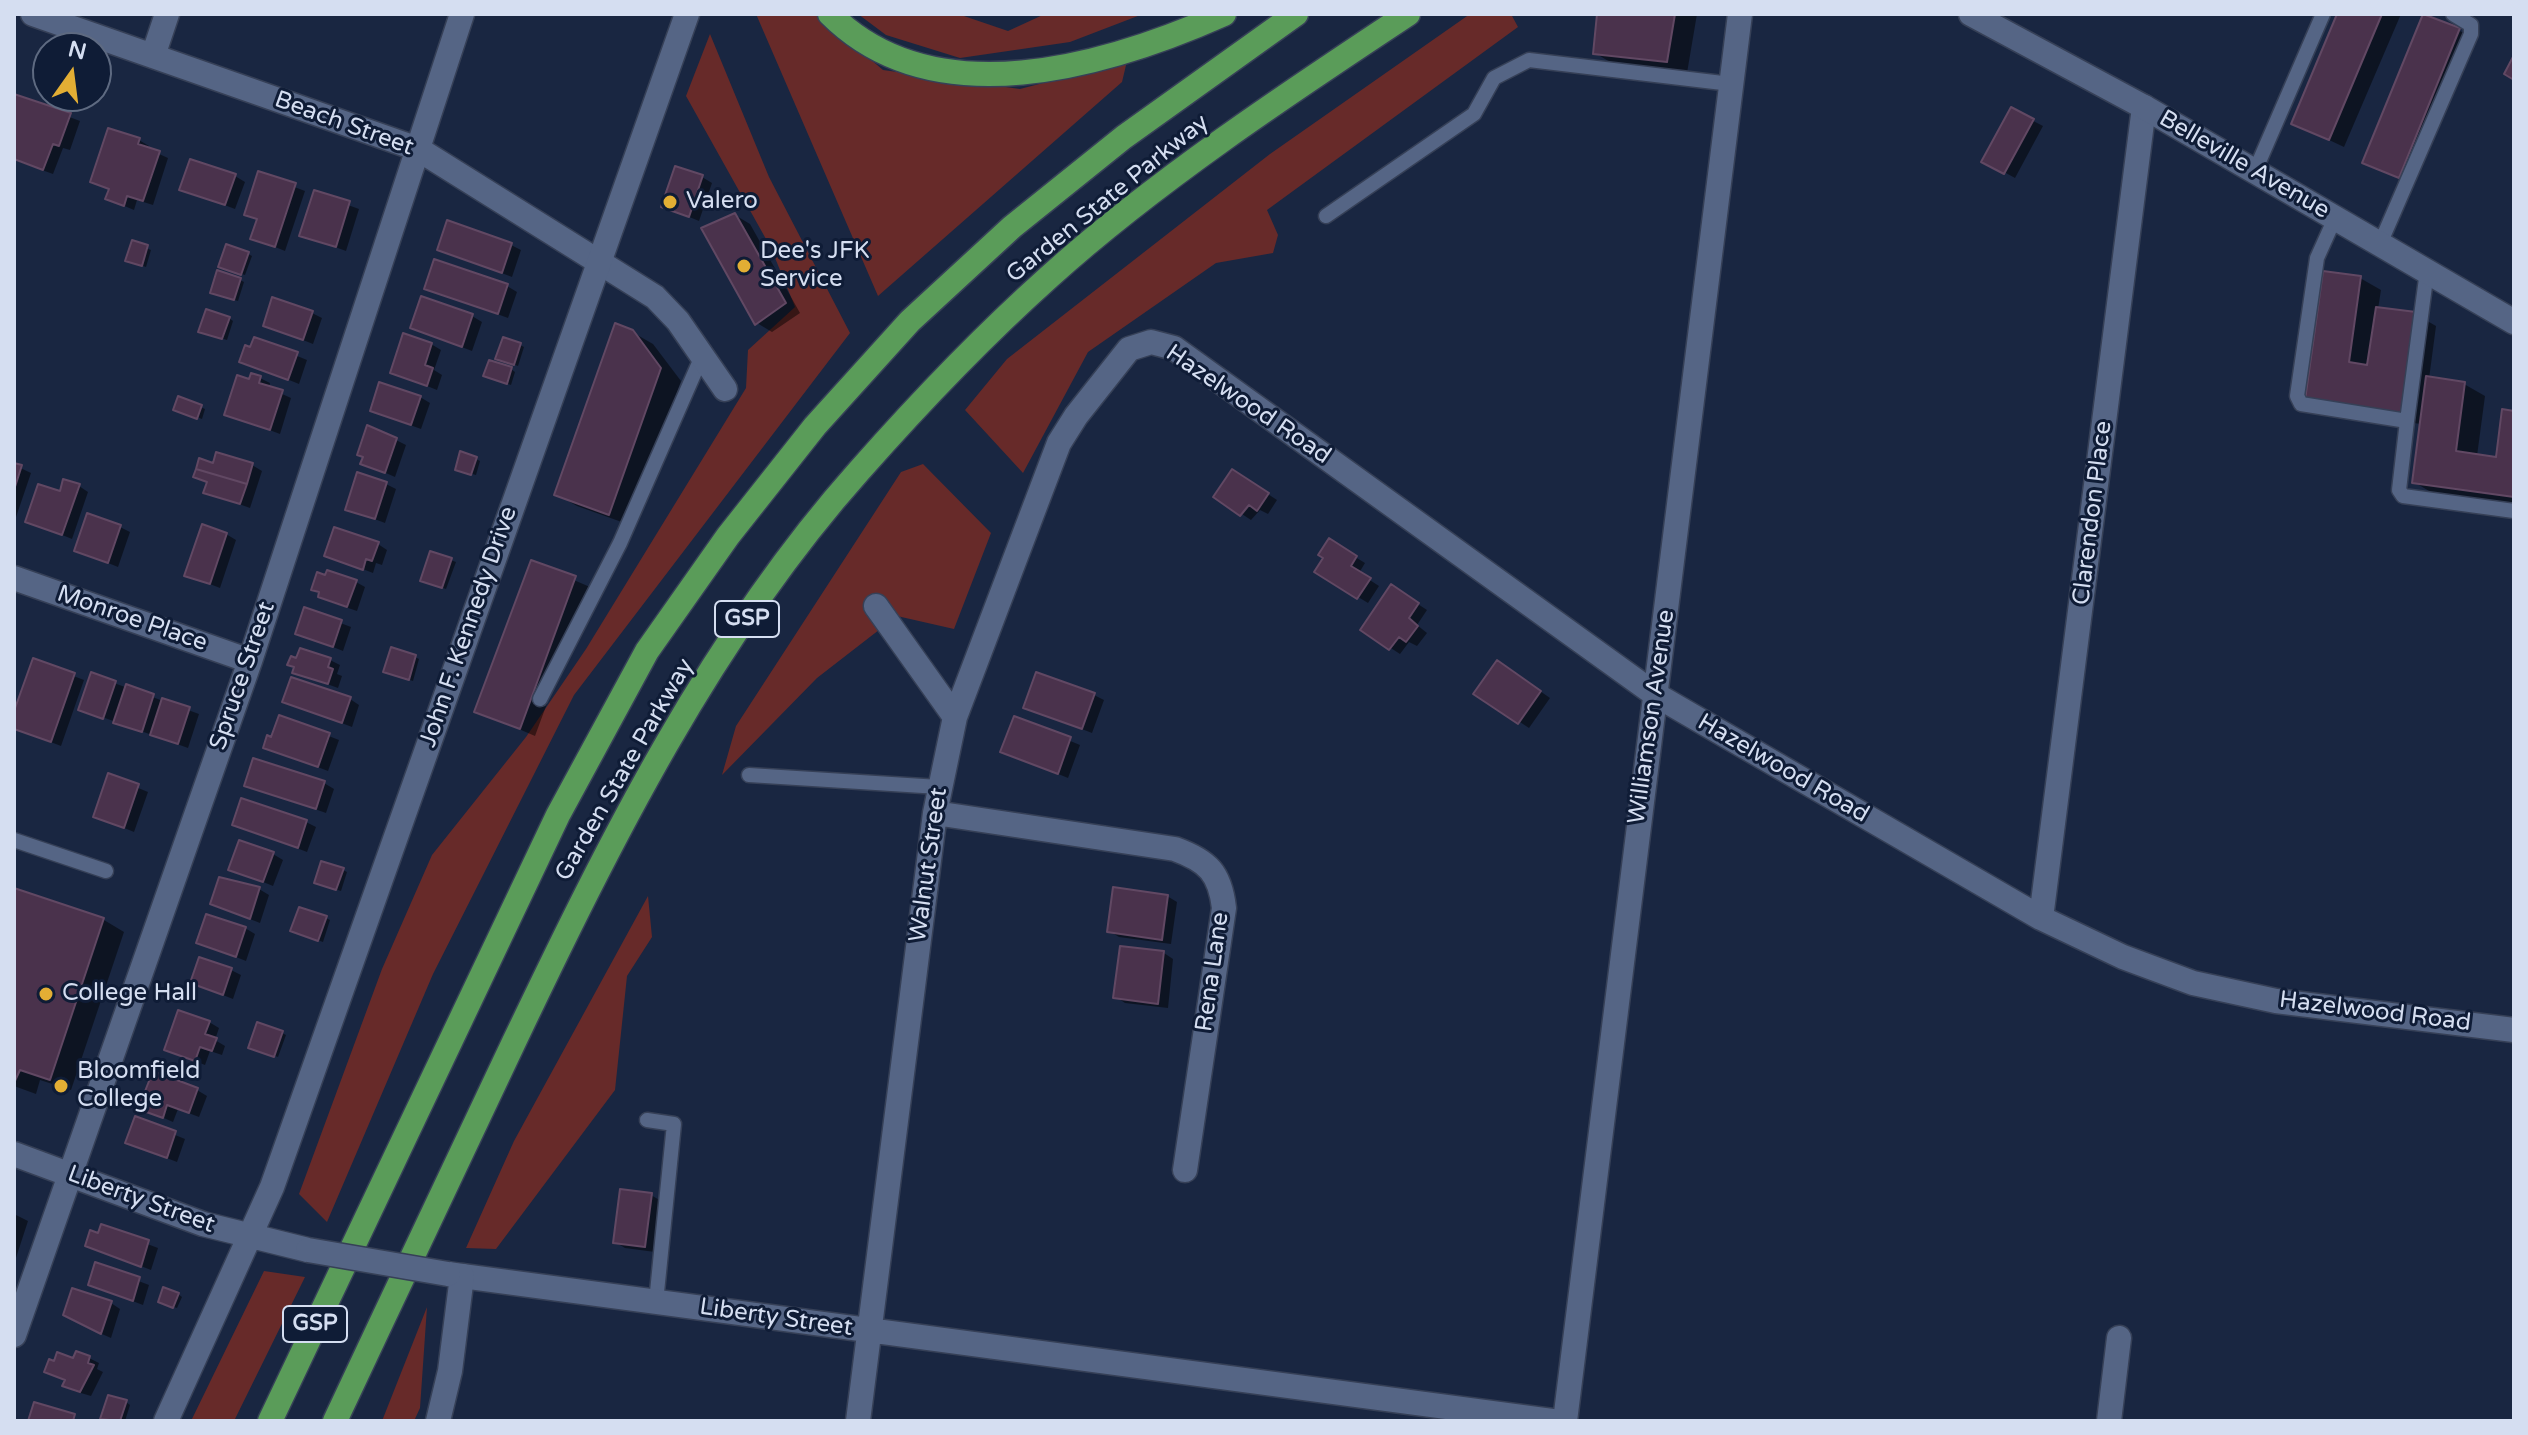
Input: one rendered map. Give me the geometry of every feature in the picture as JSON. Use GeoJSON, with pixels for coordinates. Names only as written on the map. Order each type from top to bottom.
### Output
{"type":"FeatureCollection","features":[{"type":"Feature","properties":{"kind":"highway"},"geometry":{"type":"LineString","coordinates":[[830,14],[847,31],[887,57],[934,70],[985,75],[1056,67],[1122,51],[1224,14]]}},
{"type":"Feature","properties":{"kind":"highway","name":"Garden State Parkway"},"geometry":{"type":"LineString","coordinates":[[270,1421],[579,775],[647,651],[728,536],[815,426],[900,333],[1000,237],[1124,137],[1296,14]]}},
{"type":"Feature","properties":{"kind":"highway","name":"Garden State Parkway"},"geometry":{"type":"LineString","coordinates":[[335,1421],[623,820],[694,701],[771,583],[856,474],[948,375],[1051,275],[1157,190],[1408,14]]}},
{"type":"Feature","properties":{"kind":"highway"},"geometry":{"type":"LineString","coordinates":[[258,1421],[361,1228]]}},
{"type":"Feature","properties":{"kind":"highway"},"geometry":{"type":"LineString","coordinates":[[350,1421],[410,1261]]}},
{"type":"Feature","properties":{"kind":"street","name":"Beach Street"},"geometry":{"type":"LineString","coordinates":[[33,14],[418,149],[655,297],[725,389]]}},
{"type":"Feature","properties":{"kind":"street"},"geometry":{"type":"LineString","coordinates":[[153,56],[167,14]]}},
{"type":"Feature","properties":{"kind":"street","name":"Spruce Street"},"geometry":{"type":"LineString","coordinates":[[14,1335],[68,1173],[250,661],[462,14]]}},
{"type":"Feature","properties":{"kind":"street","name":"John F. Kennedy Drive"},"geometry":{"type":"LineString","coordinates":[[166,1421],[272,1187],[687,14]]}},
{"type":"Feature","properties":{"kind":"street","name":"Williamson Avenue"},"geometry":{"type":"LineString","coordinates":[[1565,1421],[1613,1012],[1656,695],[1740,14]]}},
{"type":"Feature","properties":{"kind":"street","name":"Belleville Avenue"},"geometry":{"type":"LineString","coordinates":[[1977,15],[2144,107],[2514,322]]}},
{"type":"Feature","properties":{"kind":"street","name":"Clarendon Place"},"geometry":{"type":"LineString","coordinates":[[2041,918],[2144,107]]}},
{"type":"Feature","properties":{"kind":"street","name":"Hazelwood Road"},"geometry":{"type":"LineString","coordinates":[[1129,349],[1151,342],[1174,348],[1656,695],[2041,918],[2123,957],[2193,983],[2276,1001],[2514,1030]]}},
{"type":"Feature","properties":{"kind":"street","name":"Walnut Street"},"geometry":{"type":"LineString","coordinates":[[858,1421],[935,813],[955,717],[1059,443],[1076,416],[1129,349]]}},
{"type":"Feature","properties":{"kind":"street","name":"Monroe Place"},"geometry":{"type":"LineString","coordinates":[[14,578],[250,661]]}},
{"type":"Feature","properties":{"kind":"street"},"geometry":{"type":"LineString","coordinates":[[876,606],[955,717]]}},
{"type":"Feature","properties":{"kind":"street","name":"Rena Lane"},"geometry":{"type":"LineString","coordinates":[[935,813],[1175,849],[1198,857],[1214,869],[1221,886],[1224,908],[1185,1170]]}},
{"type":"Feature","properties":{"kind":"street","name":"Liberty Street"},"geometry":{"type":"LineString","coordinates":[[14,1154],[181,1217],[249,1238],[308,1250],[455,1275],[1552,1421]]}},
{"type":"Feature","properties":{"kind":"street"},"geometry":{"type":"LineString","coordinates":[[448,1421],[455,1275]]}},
{"type":"Feature","properties":{"kind":"street"},"geometry":{"type":"LineString","coordinates":[[2109,1421],[2119,1338]]}},
{"type":"Feature","properties":{"kind":"street"},"geometry":{"type":"LineString","coordinates":[[438,1421],[450,1371]]}},
{"type":"Feature","properties":{"kind":"lane"},"geometry":{"type":"LineString","coordinates":[[2255,171],[2323,14]]}},
{"type":"Feature","properties":{"kind":"lane"},"geometry":{"type":"LineString","coordinates":[[2380,244],[2471,34],[2471,25],[2453,14]]}},
{"type":"Feature","properties":{"kind":"lane"},"geometry":{"type":"LineString","coordinates":[[1326,216],[1474,114],[1494,78],[1529,60],[1731,84]]}},
{"type":"Feature","properties":{"kind":"lane"},"geometry":{"type":"LineString","coordinates":[[2335,218],[2317,258],[2297,396],[2301,404],[2407,421]]}},
{"type":"Feature","properties":{"kind":"lane"},"geometry":{"type":"LineString","coordinates":[[2427,271],[2399,490],[2403,496],[2514,511]]}},
{"type":"Feature","properties":{"kind":"lane"},"geometry":{"type":"LineString","coordinates":[[540,699],[620,543],[702,356]]}},
{"type":"Feature","properties":{"kind":"lane"},"geometry":{"type":"LineString","coordinates":[[749,775],[939,787]]}},
{"type":"Feature","properties":{"kind":"lane"},"geometry":{"type":"LineString","coordinates":[[14,840],[106,871]]}},
{"type":"Feature","properties":{"kind":"lane"},"geometry":{"type":"LineString","coordinates":[[647,1120],[674,1124],[656,1302]]}},
{"type":"Feature","properties":{"kind":"shaded area"},"geometry":{"type":"Polygon","coordinates":[[[756,14],[817,14],[883,70],[1020,89],[1127,61],[1122,82],[878,296],[756,14]]]}},
{"type":"Feature","properties":{"kind":"shaded area"},"geometry":{"type":"Polygon","coordinates":[[[858,14],[958,14],[1008,31],[1045,14],[1143,14],[1070,42],[960,58],[886,35],[858,14]]]}},
{"type":"Feature","properties":{"kind":"shaded area"},"geometry":{"type":"Polygon","coordinates":[[[1470,14],[1511,14],[1518,27],[1267,210],[1278,235],[1273,253],[1216,263],[1088,352],[1023,473],[965,410],[1007,359],[1270,154],[1470,14]]]}},
{"type":"Feature","properties":{"kind":"shaded area"},"geometry":{"type":"Polygon","coordinates":[[[710,34],[769,177],[850,333],[574,695],[433,974],[327,1222],[299,1194],[382,969],[432,855],[526,737],[586,649],[746,388],[748,350],[795,307],[771,248],[686,96],[710,34]]]}},
{"type":"Feature","properties":{"kind":"shaded area"},"geometry":{"type":"Polygon","coordinates":[[[923,464],[991,533],[954,629],[897,616],[817,678],[722,775],[736,726],[901,472],[923,464]]]}},
{"type":"Feature","properties":{"kind":"shaded area"},"geometry":{"type":"Polygon","coordinates":[[[648,896],[652,937],[627,976],[615,1090],[496,1249],[466,1248],[514,1141],[648,896]]]}},
{"type":"Feature","properties":{"kind":"shaded area"},"geometry":{"type":"Polygon","coordinates":[[[264,1271],[305,1277],[234,1421],[191,1421],[264,1271]]]}},
{"type":"Feature","properties":{"kind":"shaded area"},"geometry":{"type":"Polygon","coordinates":[[[427,1307],[420,1408],[414,1421],[382,1421],[427,1307]]]}},
{"type":"Feature","properties":{"kind":"building"},"geometry":{"type":"Polygon","coordinates":[[[1597,14],[1675,14],[1667,62],[1593,54],[1597,14]]]}},
{"type":"Feature","properties":{"kind":"building"},"geometry":{"type":"Polygon","coordinates":[[[2337,14],[2382,14],[2329,140],[2291,124],[2337,14]]]}},
{"type":"Feature","properties":{"kind":"building"},"geometry":{"type":"Polygon","coordinates":[[[2423,14],[2460,28],[2399,178],[2362,163],[2423,14]]]}},
{"type":"Feature","properties":{"kind":"building"},"geometry":{"type":"Polygon","coordinates":[[[2514,55],[2514,80],[2504,74],[2514,55]]]}},
{"type":"Feature","properties":{"kind":"building"},"geometry":{"type":"Polygon","coordinates":[[[14,94],[32,100],[32,112],[71,113],[59,146],[53,144],[43,170],[14,159],[14,94]]]}},
{"type":"Feature","properties":{"kind":"building"},"geometry":{"type":"Polygon","coordinates":[[[2011,107],[2034,119],[2004,174],[1981,162],[2011,107]]]}},
{"type":"Feature","properties":{"kind":"building"},"geometry":{"type":"Polygon","coordinates":[[[108,128],[140,138],[138,144],[160,151],[143,201],[127,196],[124,206],[105,199],[109,189],[90,182],[108,128]]]}},
{"type":"Feature","properties":{"kind":"building"},"geometry":{"type":"Polygon","coordinates":[[[190,159],[236,174],[225,205],[179,190],[190,159]]]}},
{"type":"Feature","properties":{"kind":"building"},"geometry":{"type":"Polygon","coordinates":[[[675,166],[703,175],[689,217],[661,207],[675,166]]]}},
{"type":"Feature","properties":{"kind":"building"},"geometry":{"type":"Polygon","coordinates":[[[258,171],[296,183],[275,247],[250,239],[257,219],[244,215],[258,171]]]}},
{"type":"Feature","properties":{"kind":"building"},"geometry":{"type":"Polygon","coordinates":[[[314,190],[350,201],[336,247],[299,236],[314,190]]]}},
{"type":"Feature","properties":{"kind":"building","name":"Dee's JFK Service"},"geometry":{"type":"Polygon","coordinates":[[[735,213],[786,303],[755,325],[701,228],[735,213]]]}},
{"type":"Feature","properties":{"kind":"building"},"geometry":{"type":"Polygon","coordinates":[[[447,220],[512,243],[502,273],[437,250],[447,220]]]}},
{"type":"Feature","properties":{"kind":"building"},"geometry":{"type":"Polygon","coordinates":[[[132,240],[148,245],[142,266],[125,261],[132,240]]]}},
{"type":"Feature","properties":{"kind":"building"},"geometry":{"type":"Polygon","coordinates":[[[226,244],[249,252],[241,275],[218,267],[226,244]]]}},
{"type":"Feature","properties":{"kind":"building"},"geometry":{"type":"Polygon","coordinates":[[[434,259],[508,284],[498,314],[424,289],[434,259]]]}},
{"type":"Feature","properties":{"kind":"building"},"geometry":{"type":"Polygon","coordinates":[[[217,270],[241,278],[234,300],[210,293],[217,270]]]}},
{"type":"Feature","properties":{"kind":"building"},"geometry":{"type":"Polygon","coordinates":[[[2323,271],[2361,276],[2349,362],[2367,365],[2376,307],[2416,312],[2402,414],[2305,400],[2323,271]]]}},
{"type":"Feature","properties":{"kind":"building"},"geometry":{"type":"Polygon","coordinates":[[[421,296],[473,314],[462,347],[410,328],[421,296]]]}},
{"type":"Feature","properties":{"kind":"building"},"geometry":{"type":"Polygon","coordinates":[[[272,297],[313,311],[303,340],[263,326],[272,297]]]}},
{"type":"Feature","properties":{"kind":"building"},"geometry":{"type":"Polygon","coordinates":[[[206,309],[230,317],[222,339],[198,332],[206,309]]]}},
{"type":"Feature","properties":{"kind":"building"},"geometry":{"type":"Polygon","coordinates":[[[615,323],[633,330],[661,368],[609,515],[554,495],[615,323]]]}},
{"type":"Feature","properties":{"kind":"building"},"geometry":{"type":"Polygon","coordinates":[[[403,333],[432,343],[425,365],[433,368],[427,386],[390,373],[403,333]]]}},
{"type":"Feature","properties":{"kind":"building"},"geometry":{"type":"Polygon","coordinates":[[[254,337],[298,352],[288,380],[239,362],[245,345],[250,347],[254,337]]]}},
{"type":"Feature","properties":{"kind":"building"},"geometry":{"type":"Polygon","coordinates":[[[503,337],[521,343],[514,365],[495,359],[503,337]]]}},
{"type":"Feature","properties":{"kind":"building"},"geometry":{"type":"Polygon","coordinates":[[[489,360],[512,367],[507,384],[483,376],[489,360]]]}},
{"type":"Feature","properties":{"kind":"building"},"geometry":{"type":"Polygon","coordinates":[[[251,373],[261,376],[259,383],[283,390],[270,430],[224,415],[237,375],[249,379],[251,373]]]}},
{"type":"Feature","properties":{"kind":"building"},"geometry":{"type":"Polygon","coordinates":[[[2426,376],[2465,382],[2456,451],[2496,457],[2502,409],[2514,411],[2514,497],[2412,483],[2426,376]]]}},
{"type":"Feature","properties":{"kind":"building"},"geometry":{"type":"Polygon","coordinates":[[[379,382],[421,396],[411,425],[370,411],[379,382]]]}},
{"type":"Feature","properties":{"kind":"building"},"geometry":{"type":"Polygon","coordinates":[[[178,396],[202,405],[197,419],[173,410],[178,396]]]}},
{"type":"Feature","properties":{"kind":"building"},"geometry":{"type":"Polygon","coordinates":[[[367,425],[397,438],[385,473],[360,464],[363,457],[357,455],[367,425]]]}},
{"type":"Feature","properties":{"kind":"building"},"geometry":{"type":"Polygon","coordinates":[[[460,451],[477,457],[471,475],[455,470],[460,451]]]}},
{"type":"Feature","properties":{"kind":"building"},"geometry":{"type":"Polygon","coordinates":[[[216,452],[253,463],[247,484],[196,469],[199,458],[213,463],[216,452]]]}},
{"type":"Feature","properties":{"kind":"building"},"geometry":{"type":"Polygon","coordinates":[[[14,463],[22,465],[14,490],[14,463]]]}},
{"type":"Feature","properties":{"kind":"building"},"geometry":{"type":"Polygon","coordinates":[[[196,469],[247,484],[240,504],[203,493],[207,482],[193,477],[196,469]]]}},
{"type":"Feature","properties":{"kind":"building"},"geometry":{"type":"Polygon","coordinates":[[[1232,469],[1269,493],[1257,511],[1249,505],[1240,516],[1213,497],[1232,469]]]}},
{"type":"Feature","properties":{"kind":"building"},"geometry":{"type":"Polygon","coordinates":[[[357,472],[387,482],[375,519],[345,510],[357,472]]]}},
{"type":"Feature","properties":{"kind":"building"},"geometry":{"type":"Polygon","coordinates":[[[63,479],[80,484],[62,535],[25,522],[38,484],[60,491],[63,479]]]}},
{"type":"Feature","properties":{"kind":"building"},"geometry":{"type":"Polygon","coordinates":[[[87,513],[121,525],[108,563],[74,551],[87,513]]]}},
{"type":"Feature","properties":{"kind":"building"},"geometry":{"type":"Polygon","coordinates":[[[202,524],[227,533],[210,584],[184,576],[202,524]]]}},
{"type":"Feature","properties":{"kind":"building"},"geometry":{"type":"Polygon","coordinates":[[[334,527],[379,542],[372,561],[366,559],[363,570],[324,556],[334,527]]]}},
{"type":"Feature","properties":{"kind":"building"},"geometry":{"type":"Polygon","coordinates":[[[1329,538],[1357,556],[1351,566],[1371,578],[1357,599],[1314,572],[1323,558],[1318,555],[1329,538]]]}},
{"type":"Feature","properties":{"kind":"building"},"geometry":{"type":"Polygon","coordinates":[[[430,551],[452,558],[442,588],[420,581],[430,551]]]}},
{"type":"Feature","properties":{"kind":"building"},"geometry":{"type":"Polygon","coordinates":[[[531,560],[576,576],[520,729],[474,712],[531,560]]]}},
{"type":"Feature","properties":{"kind":"building"},"geometry":{"type":"Polygon","coordinates":[[[327,570],[357,580],[347,607],[318,597],[319,592],[311,590],[317,572],[325,575],[327,570]]]}},
{"type":"Feature","properties":{"kind":"building"},"geometry":{"type":"Polygon","coordinates":[[[1391,584],[1419,603],[1409,618],[1418,626],[1406,642],[1399,637],[1389,650],[1360,630],[1391,584]]]}},
{"type":"Feature","properties":{"kind":"building"},"geometry":{"type":"Polygon","coordinates":[[[304,607],[342,620],[333,647],[295,634],[304,607]]]}},
{"type":"Feature","properties":{"kind":"building"},"geometry":{"type":"Polygon","coordinates":[[[391,647],[416,655],[409,680],[383,672],[391,647]]]}},
{"type":"Feature","properties":{"kind":"building"},"geometry":{"type":"Polygon","coordinates":[[[300,648],[331,658],[328,667],[333,669],[328,684],[292,673],[294,667],[287,665],[291,656],[296,658],[300,648]]]}},
{"type":"Feature","properties":{"kind":"building"},"geometry":{"type":"Polygon","coordinates":[[[33,658],[75,673],[51,742],[14,729],[14,711],[33,658]]]}},
{"type":"Feature","properties":{"kind":"building"},"geometry":{"type":"Polygon","coordinates":[[[1497,660],[1541,691],[1518,724],[1473,694],[1497,660]]]}},
{"type":"Feature","properties":{"kind":"building"},"geometry":{"type":"Polygon","coordinates":[[[91,672],[116,681],[103,719],[78,710],[91,672]]]}},
{"type":"Feature","properties":{"kind":"building"},"geometry":{"type":"Polygon","coordinates":[[[1036,672],[1095,693],[1082,729],[1023,708],[1036,672]]]}},
{"type":"Feature","properties":{"kind":"building"},"geometry":{"type":"Polygon","coordinates":[[[291,677],[351,697],[342,723],[282,702],[291,677]]]}},
{"type":"Feature","properties":{"kind":"building"},"geometry":{"type":"Polygon","coordinates":[[[126,684],[154,694],[142,732],[113,723],[126,684]]]}},
{"type":"Feature","properties":{"kind":"building"},"geometry":{"type":"Polygon","coordinates":[[[162,698],[190,707],[178,744],[150,735],[162,698]]]}},
{"type":"Feature","properties":{"kind":"building"},"geometry":{"type":"Polygon","coordinates":[[[279,715],[330,733],[318,767],[263,748],[279,715]]]}},
{"type":"Feature","properties":{"kind":"building"},"geometry":{"type":"Polygon","coordinates":[[[1014,716],[1071,737],[1058,774],[1000,752],[1014,716]]]}},
{"type":"Feature","properties":{"kind":"building"},"geometry":{"type":"Polygon","coordinates":[[[253,758],[325,781],[316,809],[244,786],[253,758]]]}},
{"type":"Feature","properties":{"kind":"building"},"geometry":{"type":"Polygon","coordinates":[[[108,773],[139,784],[124,828],[93,817],[108,773]]]}},
{"type":"Feature","properties":{"kind":"building"},"geometry":{"type":"Polygon","coordinates":[[[241,798],[307,820],[298,848],[232,825],[241,798]]]}},
{"type":"Feature","properties":{"kind":"building"},"geometry":{"type":"Polygon","coordinates":[[[239,840],[274,852],[263,882],[228,870],[239,840]]]}},
{"type":"Feature","properties":{"kind":"building"},"geometry":{"type":"Polygon","coordinates":[[[321,861],[344,868],[336,890],[314,883],[321,861]]]}},
{"type":"Feature","properties":{"kind":"building"},"geometry":{"type":"Polygon","coordinates":[[[219,877],[260,887],[250,919],[210,904],[219,877]]]}},
{"type":"Feature","properties":{"kind":"building"},"geometry":{"type":"Polygon","coordinates":[[[1113,887],[1168,895],[1162,940],[1107,932],[1113,887]]]}},
{"type":"Feature","properties":{"kind":"building","name":"College Hall"},"geometry":{"type":"Polygon","coordinates":[[[14,888],[104,918],[50,1080],[20,1070],[14,1083],[14,888]]]}},
{"type":"Feature","properties":{"kind":"building"},"geometry":{"type":"Polygon","coordinates":[[[299,907],[327,916],[318,941],[290,931],[299,907]]]}},
{"type":"Feature","properties":{"kind":"building"},"geometry":{"type":"Polygon","coordinates":[[[206,914],[246,927],[236,957],[196,943],[206,914]]]}},
{"type":"Feature","properties":{"kind":"building"},"geometry":{"type":"Polygon","coordinates":[[[1120,946],[1164,951],[1158,1004],[1113,998],[1120,946]]]}},
{"type":"Feature","properties":{"kind":"building"},"geometry":{"type":"Polygon","coordinates":[[[199,957],[232,968],[223,995],[190,983],[199,957]]]}},
{"type":"Feature","properties":{"kind":"building"},"geometry":{"type":"Polygon","coordinates":[[[178,1010],[210,1021],[205,1034],[217,1038],[212,1051],[200,1047],[195,1061],[164,1050],[178,1010]]]}},
{"type":"Feature","properties":{"kind":"building"},"geometry":{"type":"Polygon","coordinates":[[[257,1022],[283,1031],[274,1057],[248,1048],[257,1022]]]}},
{"type":"Feature","properties":{"kind":"building"},"geometry":{"type":"Polygon","coordinates":[[[153,1071],[198,1088],[189,1113],[167,1105],[163,1118],[138,1109],[153,1071]]]}},
{"type":"Feature","properties":{"kind":"building"},"geometry":{"type":"Polygon","coordinates":[[[135,1116],[176,1131],[167,1158],[125,1143],[135,1116]]]}},
{"type":"Feature","properties":{"kind":"building"},"geometry":{"type":"Polygon","coordinates":[[[620,1189],[652,1193],[645,1247],[613,1243],[620,1189]]]}},
{"type":"Feature","properties":{"kind":"building"},"geometry":{"type":"Polygon","coordinates":[[[101,1224],[149,1240],[141,1267],[85,1246],[90,1230],[98,1233],[101,1224]]]}},
{"type":"Feature","properties":{"kind":"building"},"geometry":{"type":"Polygon","coordinates":[[[95,1262],[140,1277],[133,1301],[88,1285],[95,1262]]]}},
{"type":"Feature","properties":{"kind":"building"},"geometry":{"type":"Polygon","coordinates":[[[163,1287],[179,1293],[173,1308],[158,1302],[163,1287]]]}},
{"type":"Feature","properties":{"kind":"building"},"geometry":{"type":"Polygon","coordinates":[[[72,1288],[112,1301],[101,1334],[63,1315],[72,1288]]]}},
{"type":"Feature","properties":{"kind":"building"},"geometry":{"type":"Polygon","coordinates":[[[76,1351],[90,1356],[88,1363],[94,1365],[80,1392],[62,1386],[65,1380],[44,1372],[49,1359],[54,1361],[57,1352],[73,1358],[76,1351]]]}},
{"type":"Feature","properties":{"kind":"building"},"geometry":{"type":"Polygon","coordinates":[[[108,1395],[127,1400],[120,1421],[100,1419],[108,1395]]]}},
{"type":"Feature","properties":{"kind":"building"},"geometry":{"type":"Polygon","coordinates":[[[34,1402],[75,1414],[73,1421],[28,1421],[34,1402]]]}},
{"type":"Feature","properties":{"kind":"place","name":"Valero"},"geometry":{"type":"Point","coordinates":[670,202]}},
{"type":"Feature","properties":{"kind":"place","name":"Dee's JFK Service"},"geometry":{"type":"Point","coordinates":[744,266]}},
{"type":"Feature","properties":{"kind":"place","name":"College Hall"},"geometry":{"type":"Point","coordinates":[46,994]}},
{"type":"Feature","properties":{"kind":"place","name":"Bloomfield College"},"geometry":{"type":"Point","coordinates":[61,1086]}}]}
